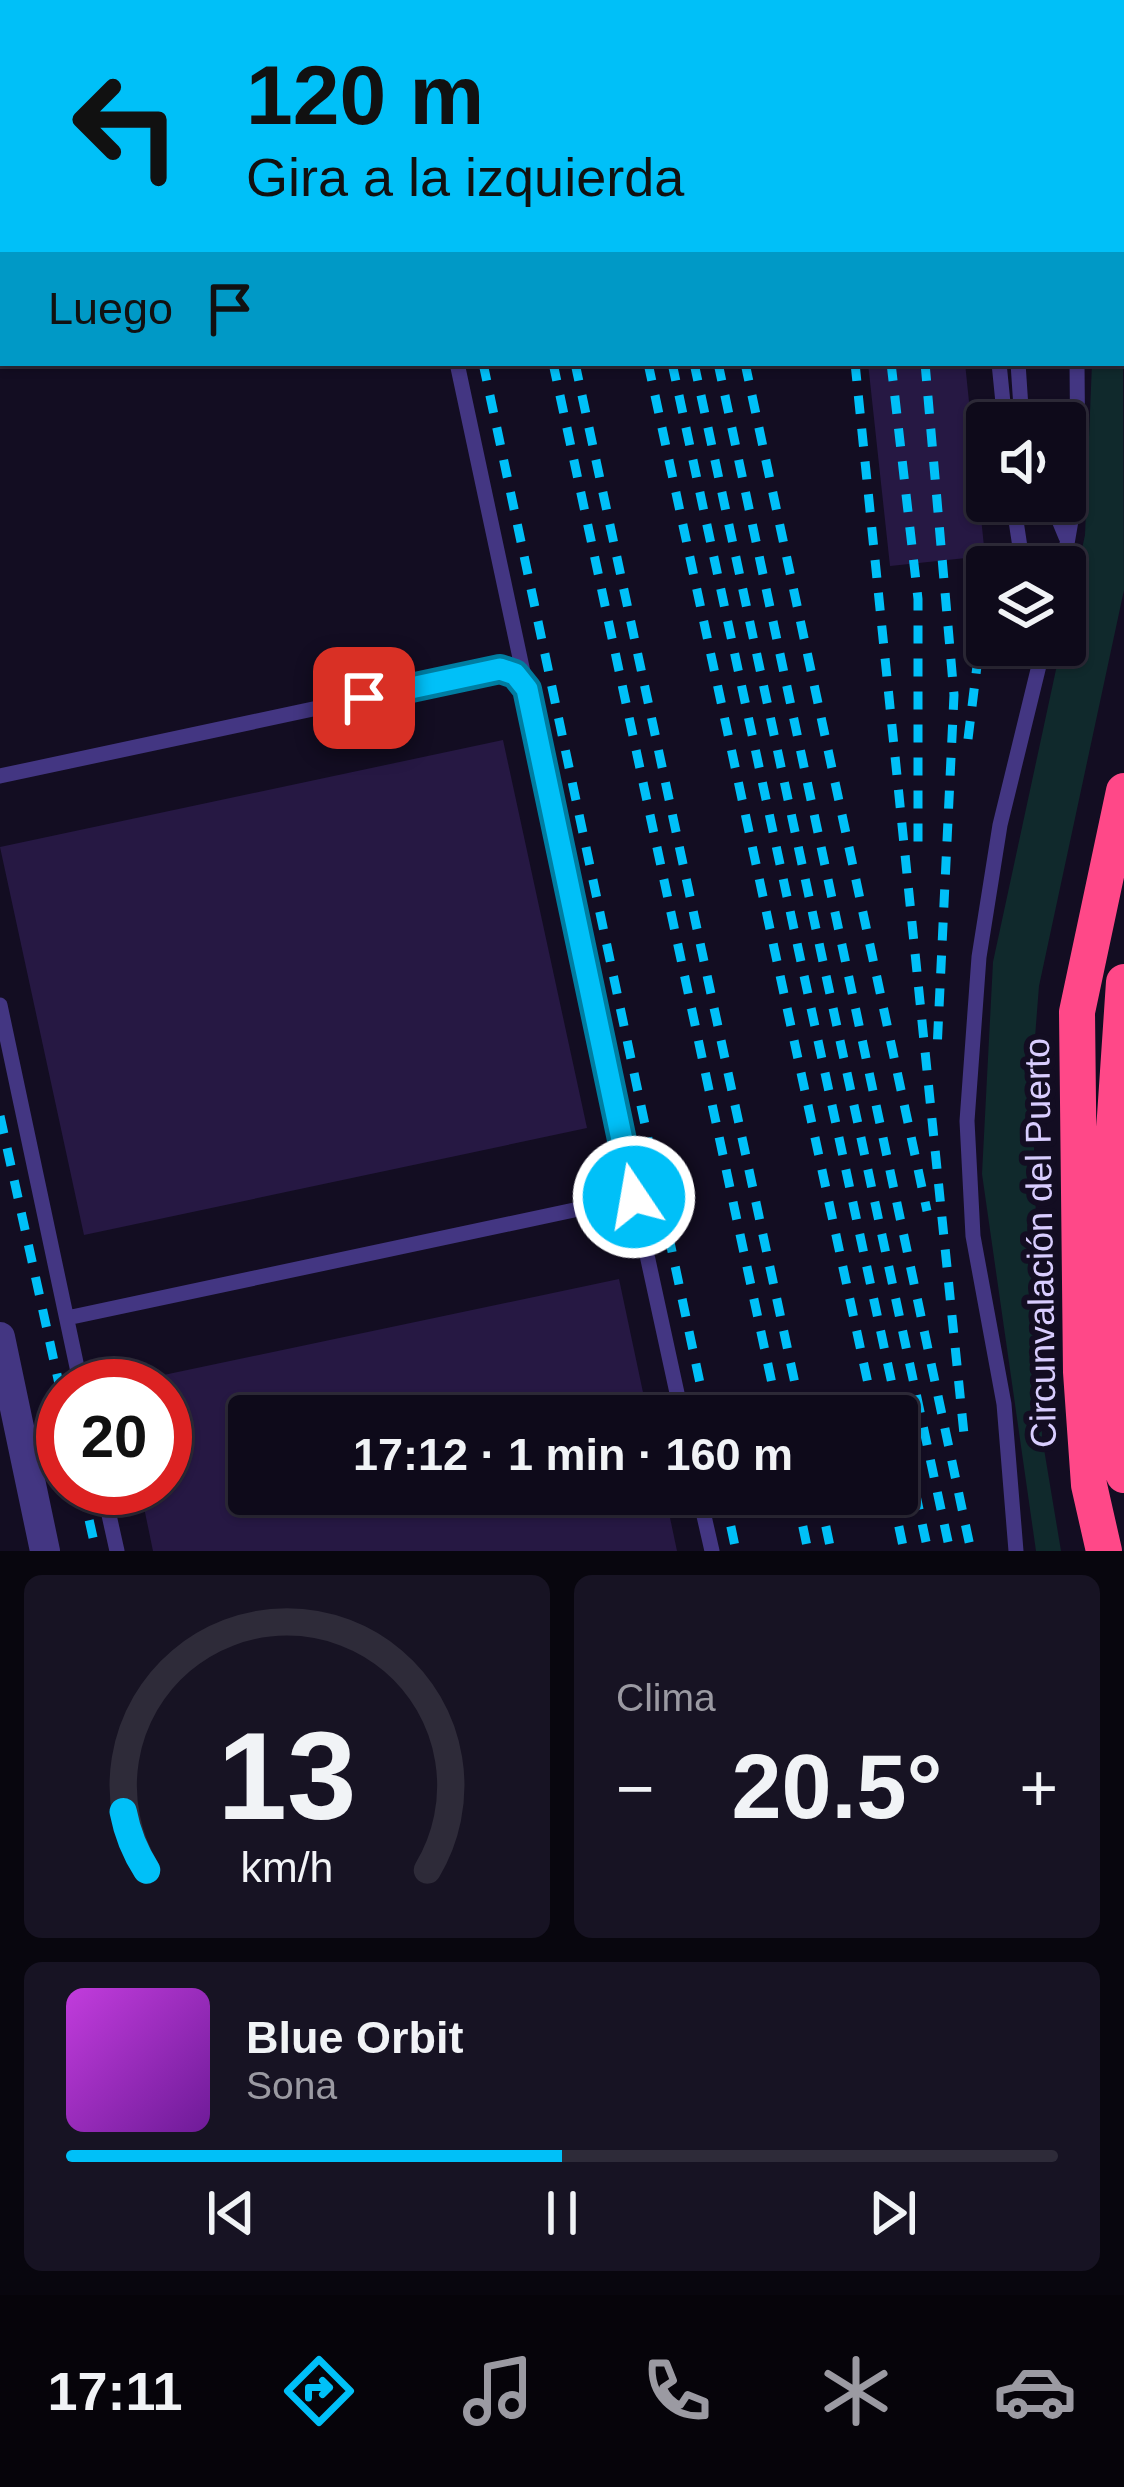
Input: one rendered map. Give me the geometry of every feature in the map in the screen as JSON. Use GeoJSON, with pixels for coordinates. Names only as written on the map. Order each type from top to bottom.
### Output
{"type":"FeatureCollection","features":[{"type":"Feature","properties":{"kind":"highway","name":"Circunvalación del Puerto"},"geometry":{"type":"LineString","coordinates":[[1104,1551],[1089,1485],[1081,1372],[1077,1012],[1124,791]]}},
{"type":"Feature","properties":{"kind":"highway","name":"Circunvalación del Puerto"},"geometry":{"type":"LineString","coordinates":[[1124,982],[1112,1184],[1112,1413],[1124,1475]]}},
{"type":"Feature","properties":{"kind":"street"},"geometry":{"type":"LineString","coordinates":[[0,1337],[46,1551]]}},
{"type":"Feature","properties":{"kind":"lane"},"geometry":{"type":"LineString","coordinates":[[459,366],[677,1395]]}},
{"type":"Feature","properties":{"kind":"lane"},"geometry":{"type":"LineString","coordinates":[[1000,366],[1003,402]]}},
{"type":"Feature","properties":{"kind":"lane"},"geometry":{"type":"LineString","coordinates":[[1018,366],[1021,402]]}},
{"type":"Feature","properties":{"kind":"lane"},"geometry":{"type":"LineString","coordinates":[[1066,546],[1078,480],[1077,366]]}},
{"type":"Feature","properties":{"kind":"lane"},"geometry":{"type":"LineString","coordinates":[[1016,1551],[1004,1403],[973,1236],[967,1121],[977,980],[993,869],[1038,666]]}},
{"type":"Feature","properties":{"kind":"lane"},"geometry":{"type":"LineString","coordinates":[[0,776],[500,669],[515,674],[527,689]]}},
{"type":"Feature","properties":{"kind":"lane"},"geometry":{"type":"LineString","coordinates":[[0,1005],[75,1359]]}},
{"type":"Feature","properties":{"kind":"lane"},"geometry":{"type":"LineString","coordinates":[[67,1318],[634,1197]]}},
{"type":"Feature","properties":{"kind":"lane"},"geometry":{"type":"LineString","coordinates":[[110,1515],[117,1551]]}},
{"type":"Feature","properties":{"kind":"lane"},"geometry":{"type":"LineString","coordinates":[[704,1515],[712,1551]]}},
{"type":"Feature","properties":{"kind":"green space"},"geometry":{"type":"Polygon","coordinates":[[[1092,366],[1123,366],[1124,590],[1039,986],[1032,1076],[1042,1437],[1061,1551],[1036,1551],[982,1174],[993,962],[1057,666],[1086,666],[1083,546],[1092,366]]]}},
{"type":"Feature","properties":{"kind":"building"},"geometry":{"type":"Polygon","coordinates":[[[868,366],[965,366],[966,522],[981,522],[984,546],[966,546],[966,558],[890,566],[868,366]]]}},
{"type":"Feature","properties":{"kind":"building"},"geometry":{"type":"Polygon","coordinates":[[[503,740],[587,1128],[84,1235],[0,847],[503,740]]]}},
{"type":"Feature","properties":{"kind":"building"},"geometry":{"type":"Polygon","coordinates":[[[619,1279],[644,1395],[228,1395],[228,1515],[669,1515],[677,1551],[153,1551],[146,1515],[192,1515],[192,1369],[619,1279]]]}},
{"type":"Feature","properties":{"kind":"railway"},"geometry":{"type":"LineString","coordinates":[[484,366],[703,1395]]}},
{"type":"Feature","properties":{"kind":"railway"},"geometry":{"type":"LineString","coordinates":[[554,366],[774,1395]]}},
{"type":"Feature","properties":{"kind":"railway"},"geometry":{"type":"LineString","coordinates":[[576,366],[797,1395]]}},
{"type":"Feature","properties":{"kind":"railway"},"geometry":{"type":"LineString","coordinates":[[649,366],[870,1395]]}},
{"type":"Feature","properties":{"kind":"railway"},"geometry":{"type":"LineString","coordinates":[[673,366],[928,1551]]}},
{"type":"Feature","properties":{"kind":"railway"},"geometry":{"type":"LineString","coordinates":[[695,366],[950,1551]]}},
{"type":"Feature","properties":{"kind":"railway"},"geometry":{"type":"LineString","coordinates":[[719,366],[971,1551]]}},
{"type":"Feature","properties":{"kind":"railway"},"geometry":{"type":"LineString","coordinates":[[746,366],[927,1211]]}},
{"type":"Feature","properties":{"kind":"railway"},"geometry":{"type":"LineString","coordinates":[[855,366],[965,1444]]}},
{"type":"Feature","properties":{"kind":"railway"},"geometry":{"type":"LineString","coordinates":[[891,366],[918,599],[918,851]]}},
{"type":"Feature","properties":{"kind":"railway"},"geometry":{"type":"LineString","coordinates":[[925,366],[954,695],[937,1050]]}},
{"type":"Feature","properties":{"kind":"railway"},"geometry":{"type":"LineString","coordinates":[[968,739],[977,666]]}},
{"type":"Feature","properties":{"kind":"railway"},"geometry":{"type":"LineString","coordinates":[[0,1116],[54,1359]]}},
{"type":"Feature","properties":{"kind":"railway"},"geometry":{"type":"LineString","coordinates":[[88,1515],[96,1551]]}},
{"type":"Feature","properties":{"kind":"railway"},"geometry":{"type":"LineString","coordinates":[[728,1515],[736,1551]]}},
{"type":"Feature","properties":{"kind":"railway"},"geometry":{"type":"LineString","coordinates":[[800,1515],[808,1551]]}},
{"type":"Feature","properties":{"kind":"railway"},"geometry":{"type":"LineString","coordinates":[[823,1515],[831,1551]]}},
{"type":"Feature","properties":{"kind":"railway"},"geometry":{"type":"LineString","coordinates":[[896,1515],[904,1551]]}},
{"type":"Feature","properties":{"kind":"route"},"geometry":{"type":"LineString","coordinates":[[364,698],[500,669],[515,674],[527,689],[634,1197]]}}]}
